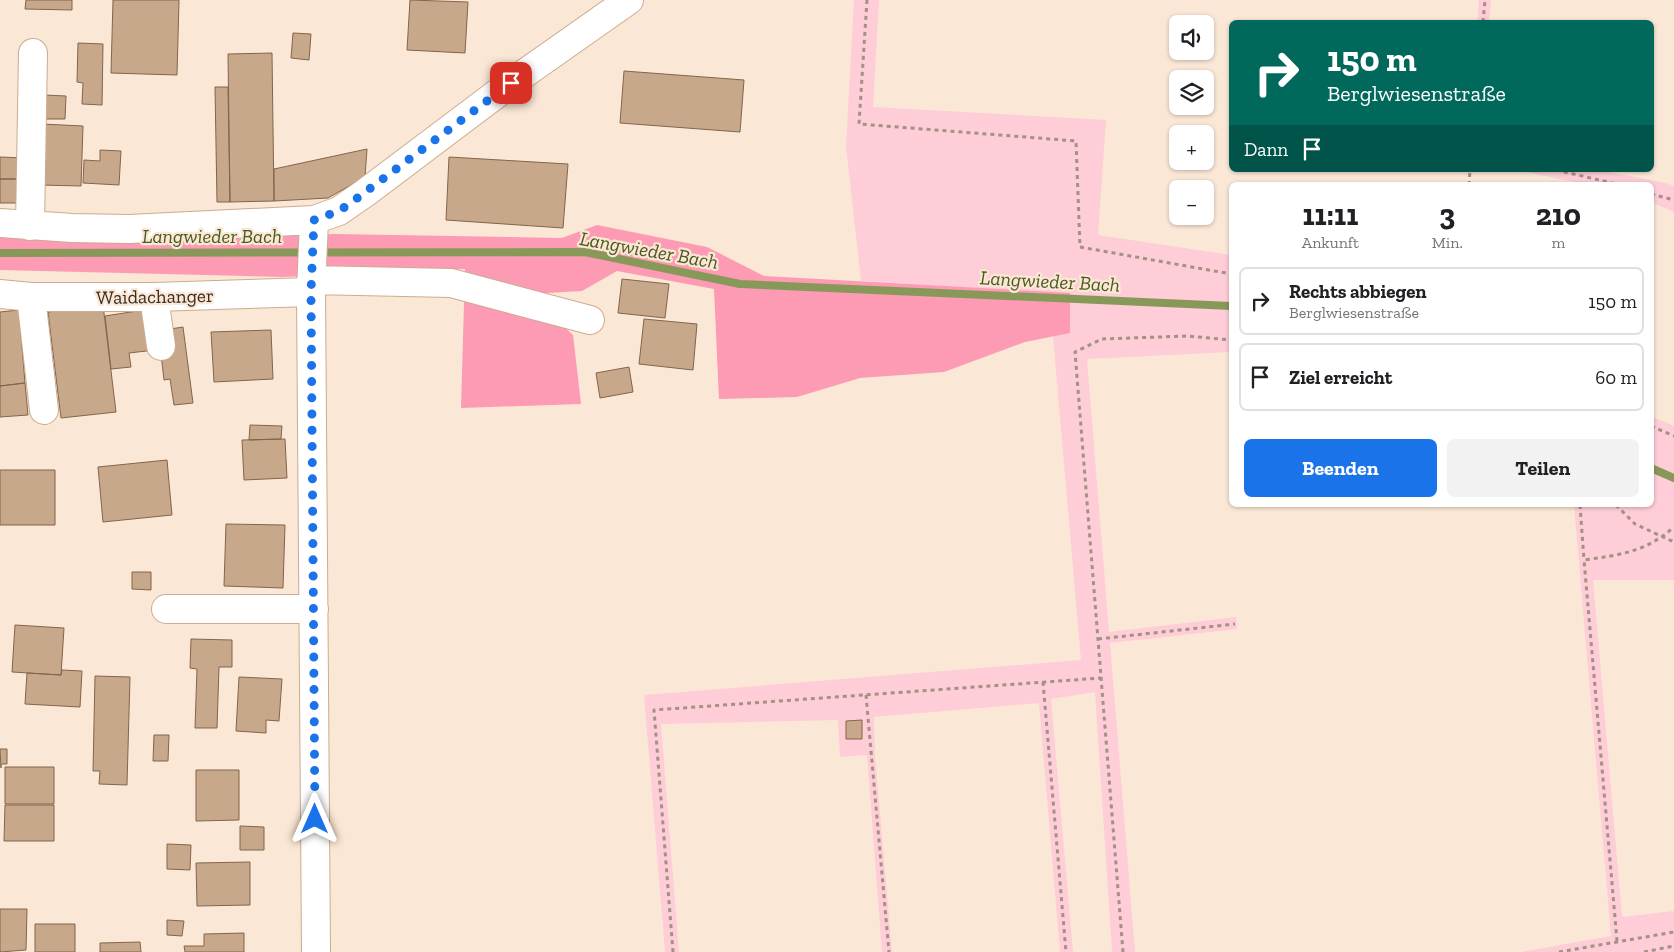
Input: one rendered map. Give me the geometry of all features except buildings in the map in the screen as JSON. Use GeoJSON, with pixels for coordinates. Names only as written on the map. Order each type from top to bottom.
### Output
{"type":"FeatureCollection","features":[{"type":"Feature","properties":{"kind":"street"},"geometry":{"type":"LineString","coordinates":[[0,223],[30,226],[129,229],[314,226],[358,198],[511,83],[629,0]]}},
{"type":"Feature","properties":{"kind":"street"},"geometry":{"type":"LineString","coordinates":[[30,226],[34,52]]}},
{"type":"Feature","properties":{"kind":"street"},"geometry":{"type":"LineString","coordinates":[[314,226],[311,286],[316,952]]}},
{"type":"Feature","properties":{"kind":"street","name":"Waidachanger"},"geometry":{"type":"LineString","coordinates":[[0,294],[31,297],[154,297],[311,286],[451,282],[590,320]]}},
{"type":"Feature","properties":{"kind":"street"},"geometry":{"type":"LineString","coordinates":[[31,297],[44,410]]}},
{"type":"Feature","properties":{"kind":"street"},"geometry":{"type":"LineString","coordinates":[[154,297],[161,346]]}},
{"type":"Feature","properties":{"kind":"street"},"geometry":{"type":"LineString","coordinates":[[166,609],[314,609]]}},
{"type":"Feature","properties":{"kind":"path"},"geometry":{"type":"LineString","coordinates":[[867,0],[859,124],[1076,141],[1080,247],[1229,274]]}},
{"type":"Feature","properties":{"kind":"path"},"geometry":{"type":"LineString","coordinates":[[1483,20],[1485,0]]}},
{"type":"Feature","properties":{"kind":"path"},"geometry":{"type":"LineString","coordinates":[[1565,172],[1608,182]]}},
{"type":"Feature","properties":{"kind":"path"},"geometry":{"type":"LineString","coordinates":[[1654,195],[1674,200]]}},
{"type":"Feature","properties":{"kind":"path"},"geometry":{"type":"LineString","coordinates":[[1123,952],[1075,352],[1102,339],[1187,336],[1229,340]]}},
{"type":"Feature","properties":{"kind":"path"},"geometry":{"type":"LineString","coordinates":[[1654,427],[1674,436]]}},
{"type":"Feature","properties":{"kind":"path"},"geometry":{"type":"LineString","coordinates":[[1580,507],[1617,941]]}},
{"type":"Feature","properties":{"kind":"path"},"geometry":{"type":"LineString","coordinates":[[1618,507],[1635,524],[1674,542]]}},
{"type":"Feature","properties":{"kind":"path"},"geometry":{"type":"LineString","coordinates":[[1584,560],[1626,554],[1663,537],[1674,527]]}},
{"type":"Feature","properties":{"kind":"path"},"geometry":{"type":"LineString","coordinates":[[1098,639],[1234,624]]}},
{"type":"Feature","properties":{"kind":"path"},"geometry":{"type":"LineString","coordinates":[[673,952],[654,710],[1101,678]]}},
{"type":"Feature","properties":{"kind":"path"},"geometry":{"type":"LineString","coordinates":[[1043,682],[1066,952]]}},
{"type":"Feature","properties":{"kind":"path"},"geometry":{"type":"LineString","coordinates":[[866,695],[889,952]]}},
{"type":"Feature","properties":{"kind":"path"},"geometry":{"type":"LineString","coordinates":[[1559,952],[1674,932]]}},
{"type":"Feature","properties":{"kind":"path"},"geometry":{"type":"LineString","coordinates":[[1644,952],[1674,946]]}},
{"type":"Feature","properties":{"kind":"shaded area"},"geometry":{"type":"Polygon","coordinates":[[[854,0],[879,0],[873,107],[1106,120],[1098,235],[1229,255],[1229,352],[1087,359],[1109,632],[1236,617],[1237,629],[1110,643],[1135,952],[1112,952],[1095,692],[1051,699],[1073,952],[1060,952],[1039,703],[874,717],[875,755],[892,952],[882,952],[867,755],[840,757],[838,720],[661,724],[679,952],[665,952],[644,695],[1081,660],[1053,336],[1070,333],[1070,294],[861,281],[846,146],[854,0]]]}},
{"type":"Feature","properties":{"kind":"shaded area"},"geometry":{"type":"Polygon","coordinates":[[[1479,0],[1491,0],[1489,20],[1477,20],[1479,0]]]}},
{"type":"Feature","properties":{"kind":"shaded area"},"geometry":{"type":"Polygon","coordinates":[[[1526,172],[1608,172],[1666,183],[1674,186],[1674,212],[1654,203],[1654,182],[1574,182],[1526,172]]]}},
{"type":"Feature","properties":{"kind":"shaded area"},"geometry":{"type":"Polygon","coordinates":[[[597,225],[707,247],[764,276],[1070,293],[1070,333],[1025,342],[944,372],[860,378],[797,397],[719,399],[714,289],[617,271],[582,291],[529,294],[573,335],[581,404],[461,408],[465,269],[283,277],[0,270],[0,232],[146,239],[335,234],[562,238],[597,225]]]}},
{"type":"Feature","properties":{"kind":"shaded area"},"geometry":{"type":"Polygon","coordinates":[[[1654,417],[1674,426],[1674,580],[1593,580],[1622,917],[1674,911],[1674,952],[1521,952],[1611,936],[1574,507],[1654,507],[1654,417]]]}},
{"type":"Feature","properties":{"kind":"waterway","name":"Langwieder Bach"},"geometry":{"type":"LineString","coordinates":[[0,253],[585,252],[740,284],[1229,306]]}},
{"type":"Feature","properties":{"kind":"waterway","name":"Langwieder Bach"},"geometry":{"type":"LineString","coordinates":[[1654,469],[1674,478]]}},
{"type":"Feature","properties":{"kind":"route"},"geometry":{"type":"LineString","coordinates":[[315,819],[311,292],[314,220],[339,211],[365,193],[511,83]]}}]}
